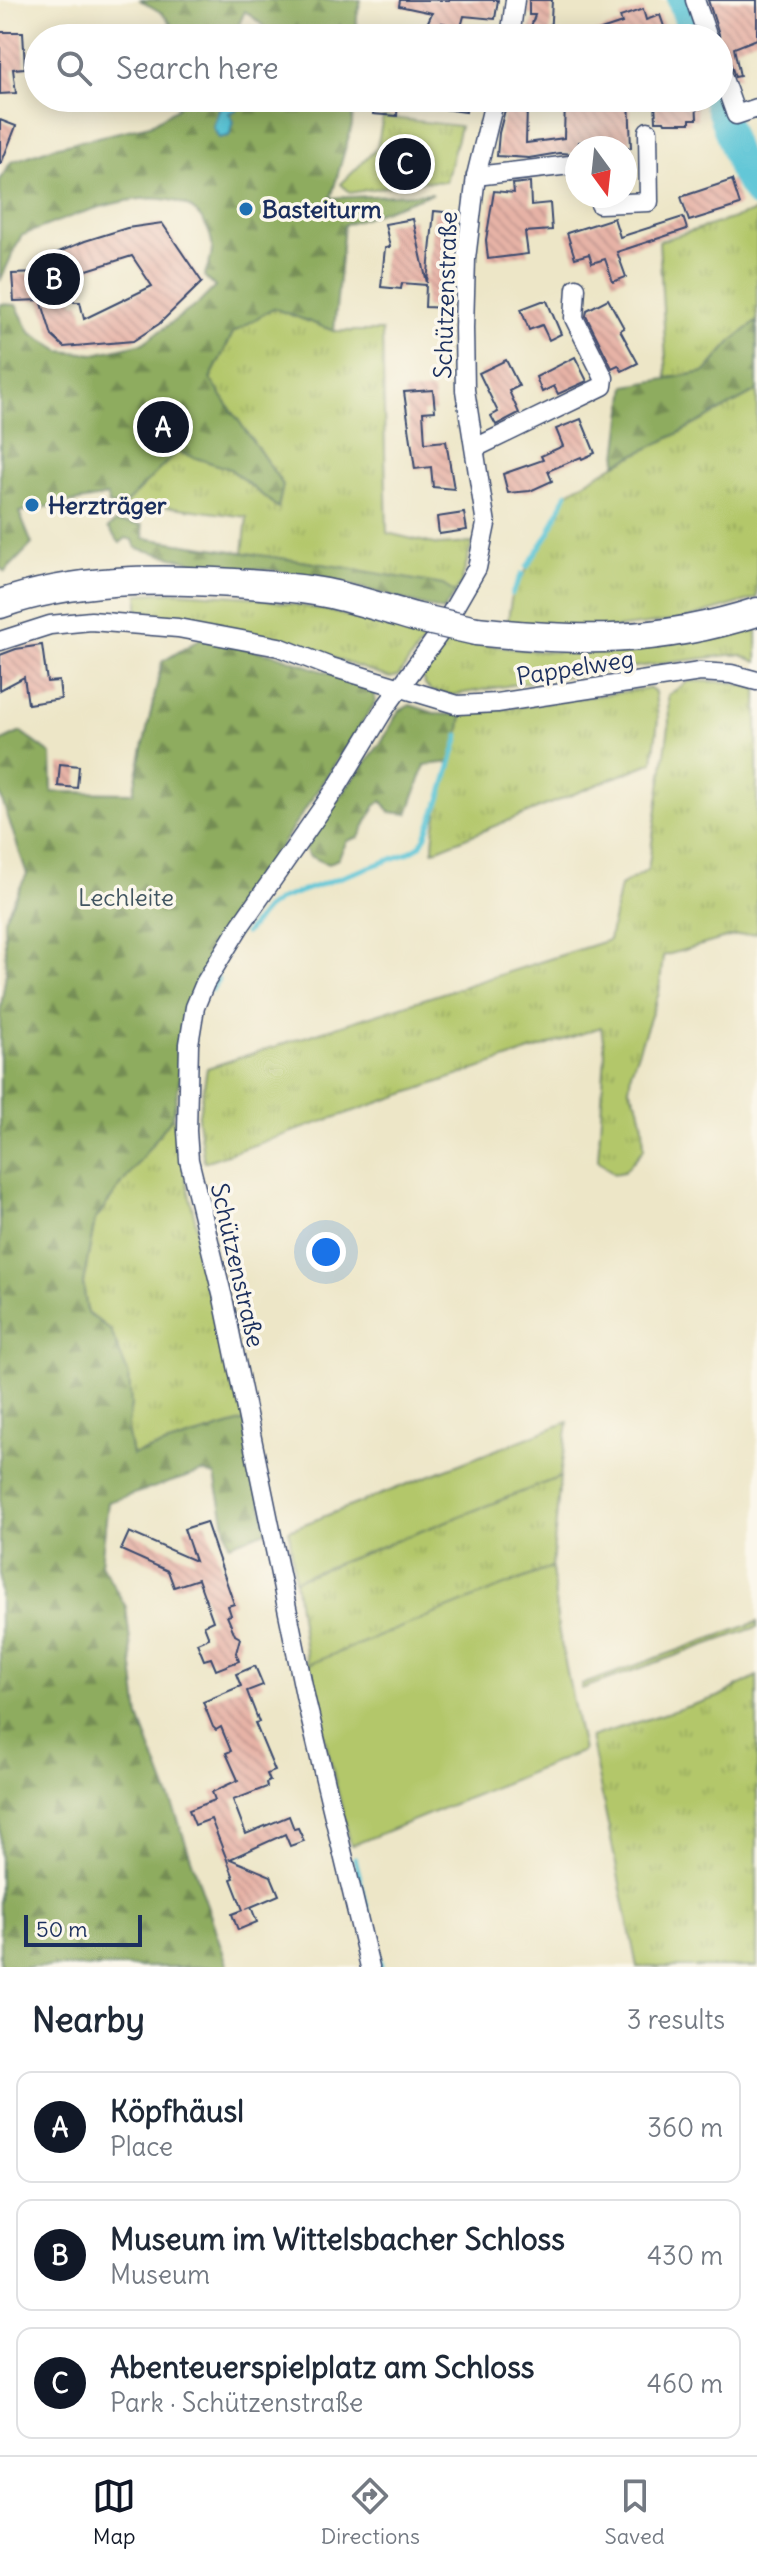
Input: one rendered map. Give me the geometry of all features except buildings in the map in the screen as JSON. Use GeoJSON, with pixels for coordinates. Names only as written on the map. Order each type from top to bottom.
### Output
{"type":"FeatureCollection","features":[{"type":"Feature","properties":{"kind":"main road"},"geometry":{"type":"LineString","coordinates":[[0,604],[35,594],[111,582],[180,579],[325,593],[476,631],[546,639],[610,640],[659,635],[757,612]]}},
{"type":"Feature","properties":{"kind":"street"},"geometry":{"type":"LineString","coordinates":[[512,24],[515,0]]}},
{"type":"Feature","properties":{"kind":"street"},"geometry":{"type":"LineString","coordinates":[[695,0],[703,24]]}},
{"type":"Feature","properties":{"kind":"street"},"geometry":{"type":"LineString","coordinates":[[733,107],[736,115],[757,108]]}},
{"type":"Feature","properties":{"kind":"street","name":"Schützenstraße"},"geometry":{"type":"LineString","coordinates":[[451,613],[477,568],[486,524],[465,390],[464,328],[466,259],[476,176],[492,112]]}},
{"type":"Feature","properties":{"kind":"street"},"geometry":{"type":"LineString","coordinates":[[637,202],[649,202],[648,131]]}},
{"type":"Feature","properties":{"kind":"street"},"geometry":{"type":"LineString","coordinates":[[476,176],[565,166]]}},
{"type":"Feature","properties":{"kind":"street"},"geometry":{"type":"LineString","coordinates":[[475,448],[603,386],[604,378],[574,318],[576,288]]}},
{"type":"Feature","properties":{"kind":"street","name":"Pappelweg"},"geometry":{"type":"LineString","coordinates":[[0,641],[50,625],[91,621],[178,628],[279,647],[328,666],[458,705],[512,701],[700,672],[731,674],[757,681]]}},
{"type":"Feature","properties":{"kind":"street","name":"Schützenstraße"},"geometry":{"type":"LineString","coordinates":[[370,1967],[312,1728],[223,1298],[192,1174],[187,1131],[189,1044],[195,1007],[205,983],[240,926],[337,787],[385,708],[439,634]]}},
{"type":"Feature","properties":{"kind":"green space"},"geometry":{"type":"Polygon","coordinates":[[[140,0],[361,0],[357,24],[261,24],[245,11],[239,24],[171,24],[162,13],[140,0]]]}},
{"type":"Feature","properties":{"kind":"green space"},"geometry":{"type":"Polygon","coordinates":[[[171,112],[218,112],[213,127],[230,112],[352,112],[352,125],[331,198],[433,193],[344,225],[334,331],[273,308],[233,333],[210,379],[283,485],[278,508],[230,469],[177,452],[123,506],[109,505],[107,496],[19,512],[32,544],[5,572],[0,568],[0,304],[16,305],[30,332],[60,351],[95,354],[143,343],[199,303],[215,287],[204,276],[212,250],[211,237],[205,224],[190,208],[169,200],[145,199],[90,210],[21,236],[0,281],[0,179],[11,162],[54,147],[150,125],[171,112]]]}},
{"type":"Feature","properties":{"kind":"green space"},"geometry":{"type":"Polygon","coordinates":[[[383,117],[460,126],[446,182],[419,181],[350,193],[341,184],[377,148],[383,117]]]}},
{"type":"Feature","properties":{"kind":"green space"},"geometry":{"type":"Polygon","coordinates":[[[757,211],[757,321],[734,339],[705,372],[667,378],[659,241],[757,211]]]}},
{"type":"Feature","properties":{"kind":"green space"},"geometry":{"type":"Polygon","coordinates":[[[273,308],[334,331],[382,331],[387,533],[438,545],[472,543],[461,583],[455,593],[342,567],[243,553],[247,517],[150,504],[147,510],[123,506],[177,451],[230,469],[278,508],[283,485],[210,379],[233,333],[273,308]]]}},
{"type":"Feature","properties":{"kind":"green space"},"geometry":{"type":"Polygon","coordinates":[[[757,321],[757,391],[616,464],[626,386],[705,372],[734,339],[757,321]]]}},
{"type":"Feature","properties":{"kind":"green space"},"geometry":{"type":"Polygon","coordinates":[[[757,391],[757,598],[682,620],[606,629],[507,625],[512,594],[549,533],[567,493],[757,391]]]}},
{"type":"Feature","properties":{"kind":"green space"},"geometry":{"type":"Polygon","coordinates":[[[115,522],[142,525],[144,538],[342,567],[443,585],[455,593],[443,611],[326,578],[208,566],[136,548],[133,540],[126,538],[120,543],[108,528],[115,522]]]}},
{"type":"Feature","properties":{"kind":"green space"},"geometry":{"type":"Polygon","coordinates":[[[178,592],[251,597],[325,610],[426,638],[398,676],[390,678],[276,638],[220,625],[138,614],[138,594],[178,592]]]}},
{"type":"Feature","properties":{"kind":"green space"},"geometry":{"type":"Polygon","coordinates":[[[757,624],[757,662],[741,655],[729,655],[566,676],[452,695],[432,691],[425,685],[422,676],[443,636],[526,650],[589,652],[647,645],[757,624]]]}},
{"type":"Feature","properties":{"kind":"green space","name":"Lechleite"},"geometry":{"type":"Polygon","coordinates":[[[200,639],[277,655],[367,687],[374,694],[375,703],[232,920],[198,978],[173,1116],[95,1220],[83,1283],[87,1312],[111,1331],[129,1376],[131,1405],[127,1430],[132,1455],[245,1421],[267,1531],[229,1544],[215,1476],[202,1472],[108,1502],[101,1564],[126,1607],[139,1717],[228,1967],[0,1967],[0,1013],[6,972],[4,919],[27,874],[0,794],[0,742],[21,732],[51,754],[52,792],[133,793],[162,662],[200,639]]]}},
{"type":"Feature","properties":{"kind":"green space"},"geometry":{"type":"Polygon","coordinates":[[[689,681],[730,682],[757,689],[757,933],[733,936],[663,956],[659,993],[631,1072],[629,1089],[639,1106],[644,1149],[624,1172],[614,1174],[598,1160],[605,1053],[601,1027],[204,1162],[198,1120],[207,1068],[609,940],[620,886],[648,870],[669,726],[668,695],[689,681]]]}},
{"type":"Feature","properties":{"kind":"green space"},"geometry":{"type":"Polygon","coordinates":[[[650,688],[655,692],[658,719],[653,762],[433,851],[437,816],[462,715],[650,688]]]}},
{"type":"Feature","properties":{"kind":"green space"},"geometry":{"type":"Polygon","coordinates":[[[410,705],[437,714],[462,715],[452,762],[425,765],[408,814],[390,812],[382,801],[376,805],[359,837],[347,841],[338,859],[328,864],[309,856],[303,845],[383,740],[398,712],[410,705]]]}},
{"type":"Feature","properties":{"kind":"green space"},"geometry":{"type":"Polygon","coordinates":[[[173,1116],[245,1421],[132,1455],[127,1430],[131,1405],[111,1331],[87,1312],[83,1283],[95,1220],[173,1116]]]}},
{"type":"Feature","properties":{"kind":"green space"},"geometry":{"type":"Polygon","coordinates":[[[568,1422],[560,1477],[295,1580],[289,1530],[568,1422]]]}},
{"type":"Feature","properties":{"kind":"green space"},"geometry":{"type":"Polygon","coordinates":[[[560,1477],[552,1567],[307,1665],[295,1580],[560,1477]]]}},
{"type":"Feature","properties":{"kind":"green space"},"geometry":{"type":"Polygon","coordinates":[[[552,1567],[558,1628],[583,1751],[351,1846],[307,1665],[552,1567]]]}},
{"type":"Feature","properties":{"kind":"green space"},"geometry":{"type":"Polygon","coordinates":[[[757,1622],[757,1627],[581,1689],[581,1685],[757,1622]]]}},
{"type":"Feature","properties":{"kind":"green space"},"geometry":{"type":"Polygon","coordinates":[[[757,1676],[757,1967],[637,1967],[590,1737],[718,1697],[757,1676]]]}},
{"type":"Feature","properties":{"kind":"water"},"geometry":{"type":"Polygon","coordinates":[[[218,112],[231,112],[229,113],[234,122],[229,136],[219,138],[213,127],[218,112]]]}},
{"type":"Feature","properties":{"kind":"waterway"},"geometry":{"type":"LineString","coordinates":[[681,0],[689,24]]}},
{"type":"Feature","properties":{"kind":"waterway"},"geometry":{"type":"LineString","coordinates":[[721,112],[742,170],[757,194]]}},
{"type":"Feature","properties":{"kind":"waterway"},"geometry":{"type":"LineString","coordinates":[[527,567],[549,533],[567,493]]}},
{"type":"Feature","properties":{"kind":"waterway"},"geometry":{"type":"LineString","coordinates":[[512,594],[522,574]]}},
{"type":"Feature","properties":{"kind":"waterway"},"geometry":{"type":"LineString","coordinates":[[246,933],[266,909],[280,899],[406,854],[420,846],[441,797],[459,736]]}},
{"type":"Feature","properties":{"kind":"waterway"},"geometry":{"type":"LineString","coordinates":[[212,990],[218,979]]}},
{"type":"Feature","properties":{"kind":"waterway"},"geometry":{"type":"LineString","coordinates":[[355,1858],[381,1967]]}},
{"type":"Feature","properties":{"kind":"place","name":"Abenteuerspielplatz am Schloss"},"geometry":{"type":"Point","coordinates":[405,164]}},
{"type":"Feature","properties":{"kind":"place","name":"Basteiturm"},"geometry":{"type":"Point","coordinates":[246,209]}},
{"type":"Feature","properties":{"kind":"place","name":"Museum im Wittelsbacher Schloss"},"geometry":{"type":"Point","coordinates":[54,279]}},
{"type":"Feature","properties":{"kind":"place","name":"Köpfhäusl"},"geometry":{"type":"Point","coordinates":[163,427]}},
{"type":"Feature","properties":{"kind":"place","name":"Herzträger"},"geometry":{"type":"Point","coordinates":[32,505]}}]}
